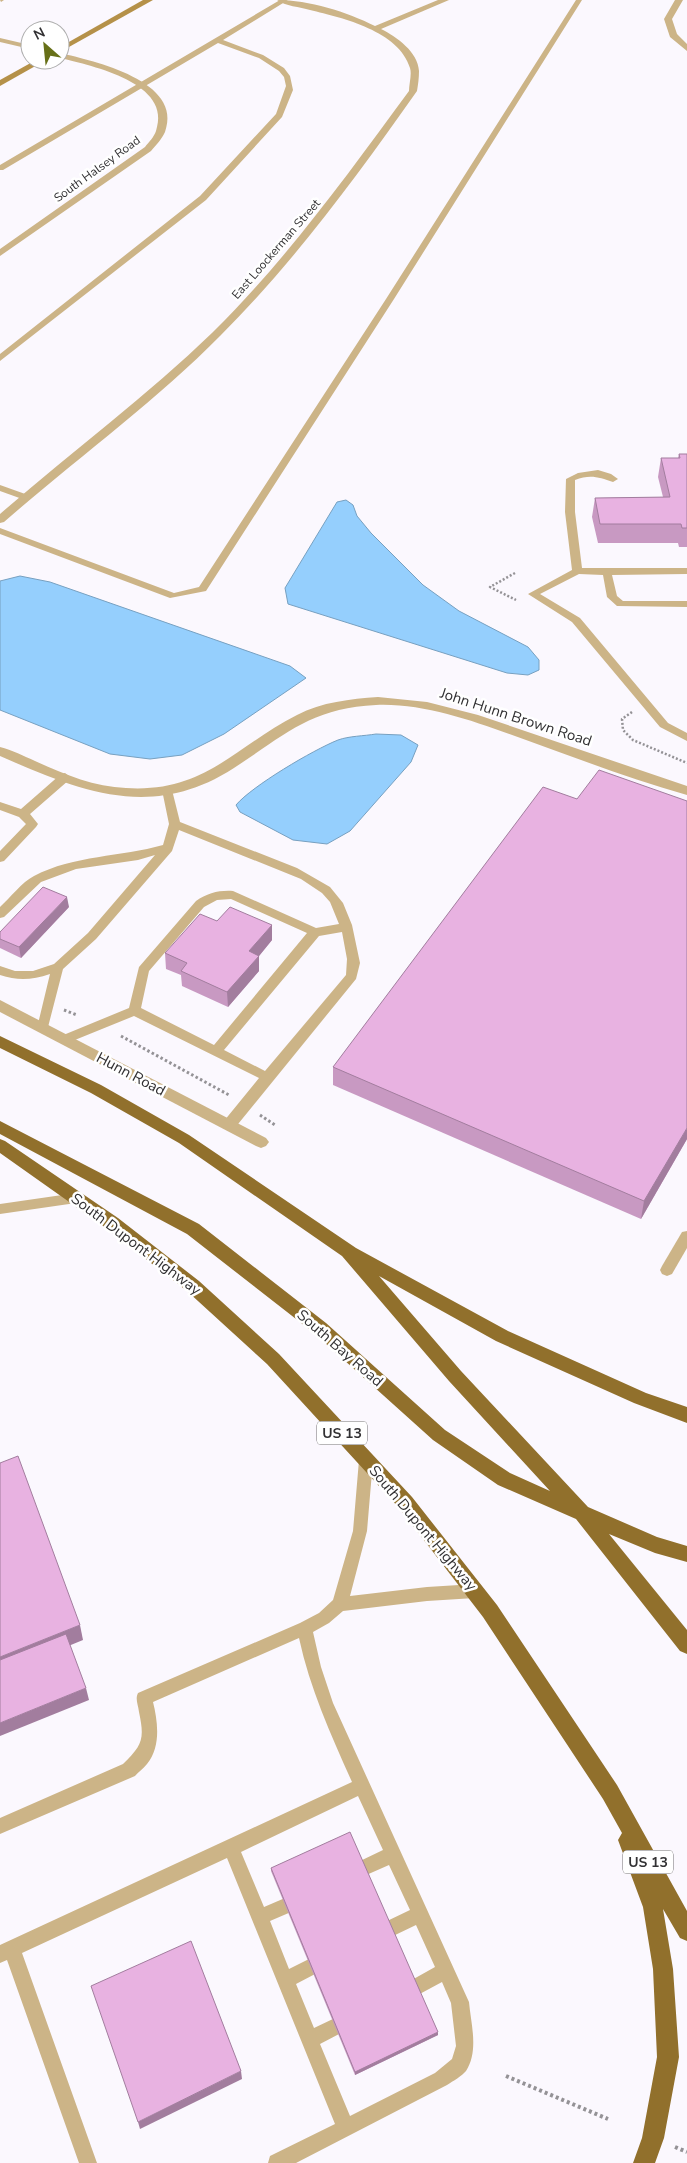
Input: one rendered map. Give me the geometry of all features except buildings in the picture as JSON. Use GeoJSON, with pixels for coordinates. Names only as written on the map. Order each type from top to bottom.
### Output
{"type":"FeatureCollection","features":[{"type":"Feature","properties":{"kind":"highway"},"geometry":{"type":"LineString","coordinates":[[0,1042],[96,1089],[184,1139],[348,1251],[502,1336],[640,1398],[687,1415]]}},
{"type":"Feature","properties":{"kind":"highway","name":"South Bay Road"},"geometry":{"type":"LineString","coordinates":[[0,1127],[193,1228],[320,1328],[439,1435],[504,1479],[655,1544],[687,1554]]}},
{"type":"Feature","properties":{"kind":"highway","name":"South Dupont Highway"},"geometry":{"type":"LineString","coordinates":[[0,1145],[112,1223],[193,1286],[273,1358],[406,1503],[490,1611],[610,1792],[687,1931]]}},
{"type":"Feature","properties":{"kind":"highway"},"geometry":{"type":"LineString","coordinates":[[348,1251],[455,1376],[581,1512],[687,1645]]}},
{"type":"Feature","properties":{"kind":"highway"},"geometry":{"type":"LineString","coordinates":[[610,1792],[653,1907],[663,1969],[668,2057],[653,2138],[644,2163]]}},
{"type":"Feature","properties":{"kind":"main road"},"geometry":{"type":"LineString","coordinates":[[70,44],[149,0]]}},
{"type":"Feature","properties":{"kind":"main road"},"geometry":{"type":"LineString","coordinates":[[0,83],[24,70]]}},
{"type":"Feature","properties":{"kind":"street","name":"East Loockerman Street"},"geometry":{"type":"LineString","coordinates":[[0,520],[25,497],[162,384],[244,306],[323,214],[413,91],[416,83],[414,65],[411,56],[401,45],[376,28],[283,0]]}},
{"type":"Feature","properties":{"kind":"street"},"geometry":{"type":"LineString","coordinates":[[376,28],[444,0]]}},
{"type":"Feature","properties":{"kind":"street"},"geometry":{"type":"LineString","coordinates":[[679,0],[668,19],[673,35],[687,48]]}},
{"type":"Feature","properties":{"kind":"street"},"geometry":{"type":"LineString","coordinates":[[0,40],[20,45]]}},
{"type":"Feature","properties":{"kind":"street","name":"South Halsey Road"},"geometry":{"type":"LineString","coordinates":[[0,253],[148,149],[161,131],[164,114],[160,101],[141,84],[122,73],[70,58]]}},
{"type":"Feature","properties":{"kind":"street","name":"John Hunn Brown Road"},"geometry":{"type":"LineString","coordinates":[[0,751],[64,777],[111,791],[167,790],[194,783],[214,774],[300,717],[334,706],[383,701],[407,701],[464,714],[687,791]]}},
{"type":"Feature","properties":{"kind":"street","name":"Hunn Road"},"geometry":{"type":"LineString","coordinates":[[0,1005],[261,1142]]}},
{"type":"Feature","properties":{"kind":"lane"},"geometry":{"type":"LineString","coordinates":[[0,168],[283,0]]}},
{"type":"Feature","properties":{"kind":"lane"},"geometry":{"type":"LineString","coordinates":[[0,531],[173,596],[203,589],[390,299],[579,0]]}},
{"type":"Feature","properties":{"kind":"lane"},"geometry":{"type":"LineString","coordinates":[[0,358],[203,198],[279,115],[286,101],[290,84],[285,72],[268,59],[217,40]]}},
{"type":"Feature","properties":{"kind":"lane"},"geometry":{"type":"LineString","coordinates":[[577,570],[570,503],[571,479],[581,474],[592,472],[606,474],[614,479]]}},
{"type":"Feature","properties":{"kind":"lane"},"geometry":{"type":"LineString","coordinates":[[0,488],[25,497]]}},
{"type":"Feature","properties":{"kind":"lane"},"geometry":{"type":"LineString","coordinates":[[687,571],[607,572],[577,570],[533,594],[576,620],[664,725],[687,738]]}},
{"type":"Feature","properties":{"kind":"lane"},"geometry":{"type":"LineString","coordinates":[[607,572],[612,597],[621,604],[687,604]]}},
{"type":"Feature","properties":{"kind":"lane"},"geometry":{"type":"LineString","coordinates":[[23,814],[64,777]]}},
{"type":"Feature","properties":{"kind":"lane"},"geometry":{"type":"LineString","coordinates":[[0,970],[14,974],[33,975],[58,967],[92,936],[168,848],[175,824],[167,790]]}},
{"type":"Feature","properties":{"kind":"lane"},"geometry":{"type":"LineString","coordinates":[[0,806],[23,814],[32,824],[0,858]]}},
{"type":"Feature","properties":{"kind":"lane"},"geometry":{"type":"LineString","coordinates":[[175,824],[304,876],[314,882],[335,900],[354,958],[352,976],[229,1125]]}},
{"type":"Feature","properties":{"kind":"lane"},"geometry":{"type":"LineString","coordinates":[[0,914],[37,879],[74,865],[138,856],[168,848]]}},
{"type":"Feature","properties":{"kind":"lane"},"geometry":{"type":"LineString","coordinates":[[64,1039],[124,1016],[134,1010],[143,970],[200,904],[206,900],[222,894],[233,895],[315,932],[345,927]]}},
{"type":"Feature","properties":{"kind":"lane"},"geometry":{"type":"LineString","coordinates":[[217,1050],[315,932]]}},
{"type":"Feature","properties":{"kind":"lane"},"geometry":{"type":"LineString","coordinates":[[43,1028],[58,967]]}},
{"type":"Feature","properties":{"kind":"lane"},"geometry":{"type":"LineString","coordinates":[[134,1010],[217,1050],[267,1077]]}},
{"type":"Feature","properties":{"kind":"lane"},"geometry":{"type":"LineString","coordinates":[[0,1209],[76,1198]]}},
{"type":"Feature","properties":{"kind":"lane"},"geometry":{"type":"LineString","coordinates":[[667,1270],[687,1236]]}},
{"type":"Feature","properties":{"kind":"lane"},"geometry":{"type":"LineString","coordinates":[[0,1826],[129,1770],[143,1756],[149,1738],[149,1719],[144,1698],[305,1628],[324,1618],[340,1604],[360,1531],[366,1460]]}},
{"type":"Feature","properties":{"kind":"lane"},"geometry":{"type":"LineString","coordinates":[[340,1604],[475,1591]]}},
{"type":"Feature","properties":{"kind":"lane"},"geometry":{"type":"LineString","coordinates":[[277,2163],[441,2079],[460,2065],[465,2046],[460,2002],[325,1704],[313,1667],[305,1628]]}},
{"type":"Feature","properties":{"kind":"lane"},"geometry":{"type":"LineString","coordinates":[[88,2163],[6,1952],[362,1786]]}},
{"type":"Feature","properties":{"kind":"lane"},"geometry":{"type":"LineString","coordinates":[[231,1848],[346,2128]]}},
{"type":"Feature","properties":{"kind":"lane"},"geometry":{"type":"LineString","coordinates":[[364,1868],[393,1854]]}},
{"type":"Feature","properties":{"kind":"lane"},"geometry":{"type":"LineString","coordinates":[[259,1917],[285,1906]]}},
{"type":"Feature","properties":{"kind":"lane"},"geometry":{"type":"LineString","coordinates":[[391,1928],[420,1914]]}},
{"type":"Feature","properties":{"kind":"lane"},"geometry":{"type":"LineString","coordinates":[[285,1980],[311,1967]]}},
{"type":"Feature","properties":{"kind":"lane"},"geometry":{"type":"LineString","coordinates":[[416,1987],[446,1971]]}},
{"type":"Feature","properties":{"kind":"lane"},"geometry":{"type":"LineString","coordinates":[[309,2040],[335,2027]]}},
{"type":"Feature","properties":{"kind":"path"},"geometry":{"type":"LineString","coordinates":[[514,573],[490,587],[522,603]]}},
{"type":"Feature","properties":{"kind":"path"},"geometry":{"type":"LineString","coordinates":[[627,706],[632,712],[622,719],[623,730],[633,740],[687,764]]}},
{"type":"Feature","properties":{"kind":"path"},"geometry":{"type":"LineString","coordinates":[[49,1003],[99,1026],[212,1085],[275,1125]]}},
{"type":"Feature","properties":{"kind":"path"},"geometry":{"type":"LineString","coordinates":[[506,2076],[608,2120]]}},
{"type":"Feature","properties":{"kind":"path"},"geometry":{"type":"LineString","coordinates":[[674,2147],[687,2152]]}},
{"type":"Feature","properties":{"kind":"water"},"geometry":{"type":"Polygon","coordinates":[[[346,500],[353,505],[357,516],[371,533],[423,585],[459,611],[528,647],[539,660],[539,670],[528,675],[507,673],[288,604],[285,588],[337,502],[346,500]]]}},
{"type":"Feature","properties":{"kind":"water"},"geometry":{"type":"Polygon","coordinates":[[[20,576],[50,582],[290,666],[306,678],[224,734],[182,755],[150,759],[110,754],[0,710],[0,581],[20,576]]]}},
{"type":"Feature","properties":{"kind":"water"},"geometry":{"type":"Polygon","coordinates":[[[376,734],[401,735],[418,745],[411,762],[350,831],[327,844],[293,840],[240,812],[236,805],[255,788],[327,745],[342,739],[376,734]]]}}]}
